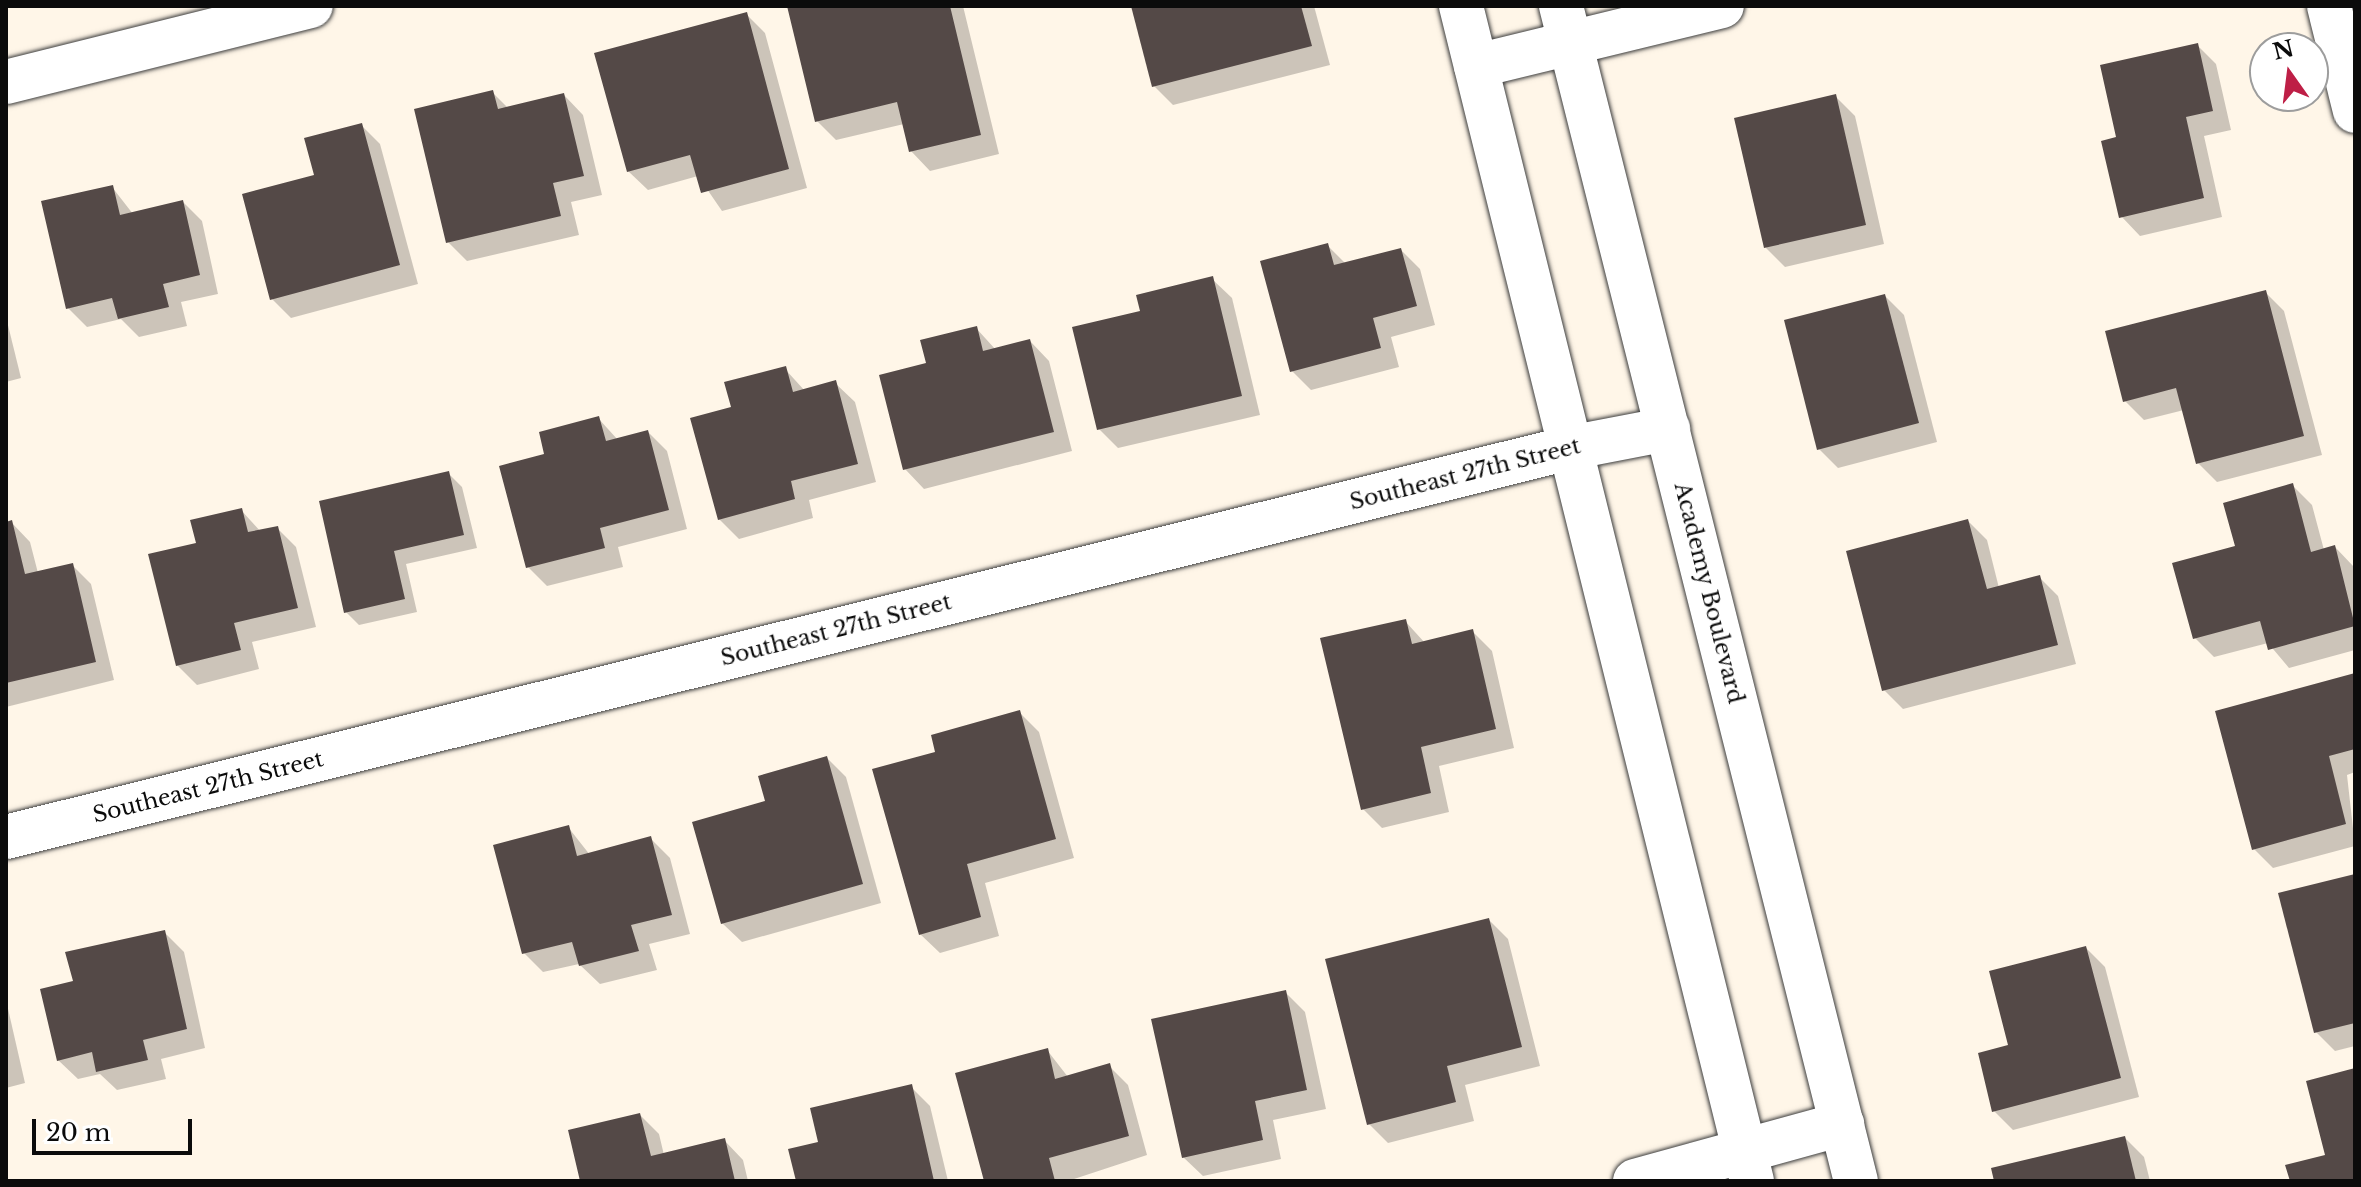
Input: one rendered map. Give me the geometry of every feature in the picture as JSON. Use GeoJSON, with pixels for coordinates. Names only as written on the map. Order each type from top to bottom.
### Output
{"type":"FeatureCollection","features":[{"type":"Feature","properties":{"kind":"street"},"geometry":{"type":"LineString","coordinates":[[6,82],[311,6]]}},
{"type":"Feature","properties":{"kind":"street"},"geometry":{"type":"LineString","coordinates":[[1461,6],[1748,1166]]}},
{"type":"Feature","properties":{"kind":"street"},"geometry":{"type":"LineString","coordinates":[[1476,66],[1566,24],[1722,6]]}},
{"type":"Feature","properties":{"kind":"street"},"geometry":{"type":"LineString","coordinates":[[2329,6],[2355,111]]}},
{"type":"Feature","properties":{"kind":"street","name":"Academy Boulevard"},"geometry":{"type":"LineString","coordinates":[[1566,24],[1856,1181]]}},
{"type":"Feature","properties":{"kind":"street","name":"Southeast 27th Street"},"geometry":{"type":"LineString","coordinates":[[6,837],[1569,448],[1668,429]]}},
{"type":"Feature","properties":{"kind":"street"},"geometry":{"type":"LineString","coordinates":[[1635,1181],[1748,1166],[1842,1124]]}},
{"type":"Feature","properties":{"kind":"building"},"geometry":{"type":"Polygon","coordinates":[[[787,6],[950,6],[981,135],[909,152],[897,102],[815,122],[787,6]]]}},
{"type":"Feature","properties":{"kind":"building"},"geometry":{"type":"Polygon","coordinates":[[[1131,6],[1301,6],[1312,46],[1152,87],[1131,6]]]}},
{"type":"Feature","properties":{"kind":"building"},"geometry":{"type":"Polygon","coordinates":[[[747,12],[789,169],[701,193],[690,155],[627,172],[594,53],[747,12]]]}},
{"type":"Feature","properties":{"kind":"building"},"geometry":{"type":"Polygon","coordinates":[[[2198,43],[2213,111],[2186,117],[2204,198],[2119,218],[2101,141],[2116,137],[2100,65],[2198,43]]]}},
{"type":"Feature","properties":{"kind":"building"},"geometry":{"type":"Polygon","coordinates":[[[493,90],[498,109],[564,93],[584,176],[553,183],[561,216],[446,243],[414,109],[493,90]]]}},
{"type":"Feature","properties":{"kind":"building"},"geometry":{"type":"Polygon","coordinates":[[[1836,94],[1866,225],[1764,248],[1734,118],[1836,94]]]}},
{"type":"Feature","properties":{"kind":"building"},"geometry":{"type":"Polygon","coordinates":[[[362,123],[400,265],[270,300],[242,194],[314,175],[304,138],[362,123]]]}},
{"type":"Feature","properties":{"kind":"building"},"geometry":{"type":"Polygon","coordinates":[[[113,185],[120,215],[183,200],[200,275],[163,284],[169,307],[118,319],[112,298],[66,309],[41,201],[113,185]]]}},
{"type":"Feature","properties":{"kind":"building"},"geometry":{"type":"Polygon","coordinates":[[[1328,243],[1334,265],[1401,248],[1417,306],[1373,318],[1381,348],[1290,372],[1260,261],[1328,243]]]}},
{"type":"Feature","properties":{"kind":"building"},"geometry":{"type":"Polygon","coordinates":[[[1213,276],[1242,396],[1097,430],[1072,327],[1140,311],[1136,295],[1213,276]]]}},
{"type":"Feature","properties":{"kind":"building"},"geometry":{"type":"Polygon","coordinates":[[[2266,290],[2304,436],[2196,464],[2176,388],[2123,402],[2105,331],[2266,290]]]}},
{"type":"Feature","properties":{"kind":"building"},"geometry":{"type":"Polygon","coordinates":[[[1885,294],[1919,423],[1817,450],[1784,320],[1885,294]]]}},
{"type":"Feature","properties":{"kind":"building"},"geometry":{"type":"Polygon","coordinates":[[[977,326],[983,351],[1030,339],[1054,432],[903,470],[879,375],[926,363],[920,340],[977,326]]]}},
{"type":"Feature","properties":{"kind":"building"},"geometry":{"type":"Polygon","coordinates":[[[786,366],[793,392],[836,380],[858,464],[791,481],[795,499],[718,520],[690,418],[731,407],[724,382],[786,366]]]}},
{"type":"Feature","properties":{"kind":"building"},"geometry":{"type":"Polygon","coordinates":[[[599,416],[606,441],[648,430],[669,510],[600,528],[605,548],[526,568],[499,466],[544,454],[539,432],[599,416]]]}},
{"type":"Feature","properties":{"kind":"building"},"geometry":{"type":"Polygon","coordinates":[[[449,471],[464,535],[394,551],[405,599],[344,613],[319,501],[449,471]]]}},
{"type":"Feature","properties":{"kind":"building"},"geometry":{"type":"Polygon","coordinates":[[[2293,483],[2311,552],[2335,545],[2355,626],[2268,650],[2260,621],[2193,639],[2172,563],[2235,546],[2223,503],[2293,483]]]}},
{"type":"Feature","properties":{"kind":"building"},"geometry":{"type":"Polygon","coordinates":[[[242,508],[248,532],[278,526],[298,608],[234,623],[241,650],[176,666],[148,554],[196,543],[190,520],[242,508]]]}},
{"type":"Feature","properties":{"kind":"building"},"geometry":{"type":"Polygon","coordinates":[[[1968,519],[1987,589],[2040,575],[2058,645],[1882,691],[1846,551],[1968,519]]]}},
{"type":"Feature","properties":{"kind":"building"},"geometry":{"type":"Polygon","coordinates":[[[12,520],[25,574],[73,563],[96,662],[6,683],[6,522],[12,520]]]}},
{"type":"Feature","properties":{"kind":"building"},"geometry":{"type":"Polygon","coordinates":[[[1406,619],[1412,644],[1473,629],[1496,729],[1421,747],[1431,793],[1361,810],[1320,638],[1406,619]]]}},
{"type":"Feature","properties":{"kind":"building"},"geometry":{"type":"Polygon","coordinates":[[[2355,673],[2355,749],[2329,756],[2346,824],[2252,850],[2215,711],[2355,673]]]}},
{"type":"Feature","properties":{"kind":"building"},"geometry":{"type":"Polygon","coordinates":[[[1020,710],[1056,839],[967,864],[981,917],[919,935],[872,769],[935,752],[931,735],[1020,710]]]}},
{"type":"Feature","properties":{"kind":"building"},"geometry":{"type":"Polygon","coordinates":[[[827,756],[863,884],[721,924],[692,822],[765,801],[758,776],[827,756]]]}},
{"type":"Feature","properties":{"kind":"building"},"geometry":{"type":"Polygon","coordinates":[[[569,825],[577,856],[651,836],[672,915],[631,925],[639,951],[579,966],[572,942],[522,954],[493,845],[569,825]]]}},
{"type":"Feature","properties":{"kind":"building"},"geometry":{"type":"Polygon","coordinates":[[[2355,874],[2355,1023],[2314,1033],[2278,893],[2355,874]]]}},
{"type":"Feature","properties":{"kind":"building"},"geometry":{"type":"Polygon","coordinates":[[[1489,918],[1522,1047],[1447,1066],[1456,1102],[1367,1125],[1325,959],[1489,918]]]}},
{"type":"Feature","properties":{"kind":"building"},"geometry":{"type":"Polygon","coordinates":[[[165,930],[187,1029],[143,1040],[148,1060],[96,1072],[92,1052],[57,1061],[40,989],[73,981],[65,952],[165,930]]]}},
{"type":"Feature","properties":{"kind":"building"},"geometry":{"type":"Polygon","coordinates":[[[2086,946],[2121,1078],[1992,1112],[1978,1053],[2008,1045],[1989,971],[2086,946]]]}},
{"type":"Feature","properties":{"kind":"building"},"geometry":{"type":"Polygon","coordinates":[[[1286,990],[1307,1090],[1255,1101],[1263,1140],[1182,1158],[1151,1019],[1286,990]]]}},
{"type":"Feature","properties":{"kind":"building"},"geometry":{"type":"Polygon","coordinates":[[[1048,1048],[1055,1079],[1110,1063],[1129,1136],[1049,1158],[1055,1181],[984,1181],[955,1073],[1048,1048]]]}},
{"type":"Feature","properties":{"kind":"building"},"geometry":{"type":"Polygon","coordinates":[[[2355,1068],[2355,1181],[2290,1181],[2285,1165],[2325,1155],[2306,1081],[2355,1068]]]}},
{"type":"Feature","properties":{"kind":"building"},"geometry":{"type":"Polygon","coordinates":[[[912,1084],[934,1181],[796,1181],[788,1149],[818,1142],[810,1108],[912,1084]]]}},
{"type":"Feature","properties":{"kind":"building"},"geometry":{"type":"Polygon","coordinates":[[[640,1113],[651,1156],[725,1138],[735,1181],[580,1181],[568,1130],[640,1113]]]}},
{"type":"Feature","properties":{"kind":"building"},"geometry":{"type":"Polygon","coordinates":[[[2125,1136],[2136,1181],[1994,1181],[1991,1168],[2125,1136]]]}}]}
